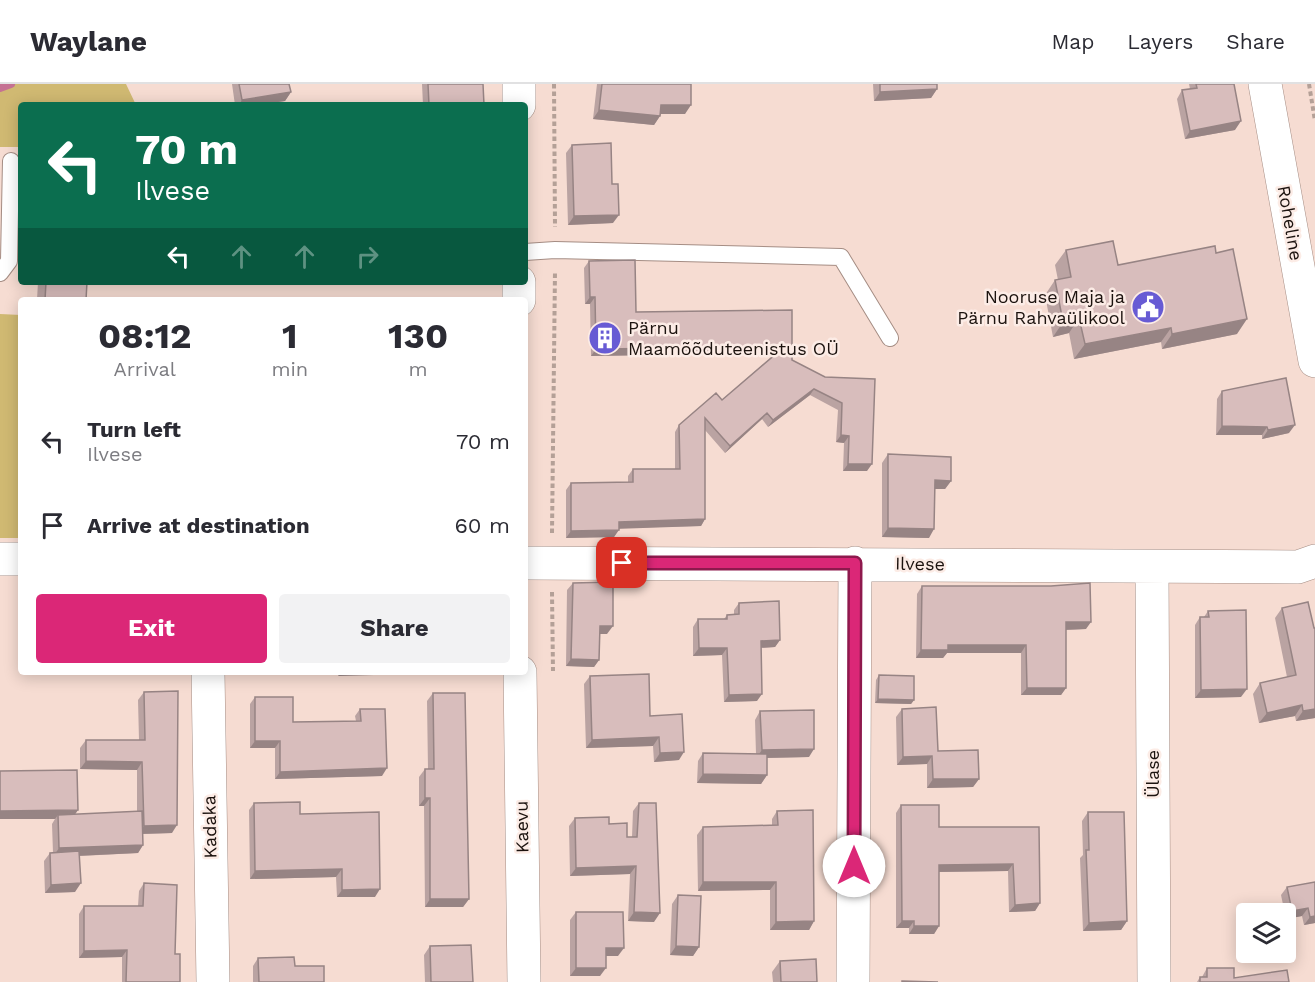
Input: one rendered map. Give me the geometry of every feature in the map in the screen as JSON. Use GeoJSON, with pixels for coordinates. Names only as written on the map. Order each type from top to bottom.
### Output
{"type":"FeatureCollection","features":[{"type":"Feature","properties":{"kind":"street"},"geometry":{"type":"LineString","coordinates":[[519,84],[519,102]]}},
{"type":"Feature","properties":{"kind":"street","name":"Roheline"},"geometry":{"type":"LineString","coordinates":[[1265,84],[1315,361]]}},
{"type":"Feature","properties":{"kind":"street"},"geometry":{"type":"LineString","coordinates":[[0,559],[18,559]]}},
{"type":"Feature","properties":{"kind":"street","name":"Ilvese"},"geometry":{"type":"LineString","coordinates":[[528,563],[1298,567],[1315,561]]}},
{"type":"Feature","properties":{"kind":"street"},"geometry":{"type":"LineString","coordinates":[[853,982],[855,563]]}},
{"type":"Feature","properties":{"kind":"street","name":"Ülase"},"geometry":{"type":"LineString","coordinates":[[1152,567],[1154,982]]}},
{"type":"Feature","properties":{"kind":"street","name":"Kadaka"},"geometry":{"type":"LineString","coordinates":[[208,675],[213,982]]}},
{"type":"Feature","properties":{"kind":"street","name":"Kaevu"},"geometry":{"type":"LineString","coordinates":[[520,675],[524,982]]}},
{"type":"Feature","properties":{"kind":"lane"},"geometry":{"type":"LineString","coordinates":[[0,273],[9,261],[11,160]]}},
{"type":"Feature","properties":{"kind":"lane"},"geometry":{"type":"LineString","coordinates":[[528,252],[555,250],[841,257],[890,338]]}},
{"type":"Feature","properties":{"kind":"path"},"geometry":{"type":"LineString","coordinates":[[1309,84],[1315,121]]}},
{"type":"Feature","properties":{"kind":"shaded area"},"geometry":{"type":"Polygon","coordinates":[[[0,84],[126,84],[135,102],[18,102],[18,147],[0,147],[0,84]]]}},
{"type":"Feature","properties":{"kind":"shaded area"},"geometry":{"type":"Polygon","coordinates":[[[0,314],[18,315],[18,538],[0,538],[0,314]]]}},
{"type":"Feature","properties":{"kind":"building"},"geometry":{"type":"Polygon","coordinates":[[[239,84],[289,84],[291,92],[242,100],[239,84]]]}},
{"type":"Feature","properties":{"kind":"building"},"geometry":{"type":"Polygon","coordinates":[[[428,84],[483,84],[484,102],[429,102],[428,84]]]}},
{"type":"Feature","properties":{"kind":"building"},"geometry":{"type":"Polygon","coordinates":[[[602,84],[691,84],[691,105],[661,105],[660,116],[599,110],[602,84]]]}},
{"type":"Feature","properties":{"kind":"building"},"geometry":{"type":"Polygon","coordinates":[[[880,84],[937,84],[937,89],[880,92],[880,84]]]}},
{"type":"Feature","properties":{"kind":"building"},"geometry":{"type":"Polygon","coordinates":[[[1196,84],[1234,84],[1241,121],[1190,131],[1182,90],[1197,88],[1196,84]]]}},
{"type":"Feature","properties":{"kind":"building"},"geometry":{"type":"Polygon","coordinates":[[[611,143],[612,184],[618,184],[619,215],[574,216],[572,145],[611,143]]]}},
{"type":"Feature","properties":{"kind":"building","name":"Nooruse Maja ja Pärnu Rahvaülikool"},"geometry":{"type":"Polygon","coordinates":[[[1113,241],[1118,265],[1215,246],[1216,253],[1233,249],[1247,319],[1172,334],[1171,328],[1085,344],[1079,318],[1063,322],[1055,280],[1071,277],[1066,250],[1113,241]]]}},
{"type":"Feature","properties":{"kind":"building"},"geometry":{"type":"Polygon","coordinates":[[[635,260],[636,312],[792,310],[792,360],[825,377],[875,379],[872,464],[848,464],[849,436],[841,435],[842,403],[814,389],[773,420],[767,413],[730,446],[705,418],[705,519],[619,522],[619,530],[571,531],[571,483],[633,482],[633,469],[680,469],[679,425],[716,393],[722,400],[784,347],[596,349],[595,297],[590,297],[589,261],[635,260]]]}},
{"type":"Feature","properties":{"kind":"building"},"geometry":{"type":"Polygon","coordinates":[[[46,285],[87,285],[86,297],[45,297],[46,285]]]}},
{"type":"Feature","properties":{"kind":"building"},"geometry":{"type":"Polygon","coordinates":[[[1286,378],[1295,425],[1268,430],[1267,427],[1222,426],[1222,391],[1286,378]]]}},
{"type":"Feature","properties":{"kind":"building"},"geometry":{"type":"Polygon","coordinates":[[[888,454],[951,457],[951,481],[935,480],[934,529],[888,528],[888,454]]]}},
{"type":"Feature","properties":{"kind":"building"},"geometry":{"type":"Polygon","coordinates":[[[613,582],[613,626],[600,626],[599,660],[571,659],[573,583],[613,582]]]}},
{"type":"Feature","properties":{"kind":"building"},"geometry":{"type":"Polygon","coordinates":[[[1090,583],[1091,622],[1066,622],[1066,688],[1027,688],[1026,645],[948,645],[948,650],[921,650],[922,586],[1051,586],[1090,583]]]}},
{"type":"Feature","properties":{"kind":"building"},"geometry":{"type":"Polygon","coordinates":[[[779,601],[780,640],[761,641],[762,694],[729,695],[727,648],[699,648],[698,619],[727,619],[727,615],[739,614],[739,603],[779,601]]]}},
{"type":"Feature","properties":{"kind":"building"},"geometry":{"type":"Polygon","coordinates":[[[1308,602],[1315,628],[1315,709],[1303,711],[1302,705],[1267,713],[1260,683],[1296,675],[1282,608],[1308,602]]]}},
{"type":"Feature","properties":{"kind":"building"},"geometry":{"type":"Polygon","coordinates":[[[1246,610],[1247,689],[1201,690],[1200,617],[1209,617],[1208,611],[1246,610]]]}},
{"type":"Feature","properties":{"kind":"building"},"geometry":{"type":"Polygon","coordinates":[[[649,674],[650,716],[682,714],[684,752],[660,753],[659,737],[592,740],[590,676],[649,674]]]}},
{"type":"Feature","properties":{"kind":"building"},"geometry":{"type":"Polygon","coordinates":[[[879,675],[914,676],[914,700],[878,699],[879,675]]]}},
{"type":"Feature","properties":{"kind":"building"},"geometry":{"type":"Polygon","coordinates":[[[178,691],[177,825],[144,826],[142,762],[86,761],[86,740],[145,740],[144,692],[178,691]]]}},
{"type":"Feature","properties":{"kind":"building"},"geometry":{"type":"Polygon","coordinates":[[[433,693],[465,693],[469,899],[430,899],[430,798],[425,798],[425,769],[434,769],[433,693]]]}},
{"type":"Feature","properties":{"kind":"building"},"geometry":{"type":"Polygon","coordinates":[[[255,697],[293,697],[293,722],[361,721],[360,709],[385,709],[387,768],[280,772],[280,741],[255,741],[255,697]]]}},
{"type":"Feature","properties":{"kind":"building"},"geometry":{"type":"Polygon","coordinates":[[[936,707],[938,751],[978,750],[979,779],[933,779],[932,756],[903,757],[902,709],[936,707]]]}},
{"type":"Feature","properties":{"kind":"building"},"geometry":{"type":"Polygon","coordinates":[[[814,710],[814,749],[762,750],[760,711],[814,710]]]}},
{"type":"Feature","properties":{"kind":"building"},"geometry":{"type":"Polygon","coordinates":[[[703,753],[767,754],[767,775],[703,774],[703,753]]]}},
{"type":"Feature","properties":{"kind":"building"},"geometry":{"type":"Polygon","coordinates":[[[77,770],[78,810],[0,811],[0,771],[77,770]]]}},
{"type":"Feature","properties":{"kind":"building"},"geometry":{"type":"Polygon","coordinates":[[[300,802],[300,814],[379,812],[380,889],[342,890],[342,869],[255,871],[254,803],[300,802]]]}},
{"type":"Feature","properties":{"kind":"building"},"geometry":{"type":"Polygon","coordinates":[[[639,803],[656,803],[660,913],[634,912],[636,866],[576,868],[575,818],[609,817],[609,824],[627,823],[627,837],[637,837],[639,803]]]}},
{"type":"Feature","properties":{"kind":"building"},"geometry":{"type":"Polygon","coordinates":[[[901,805],[939,805],[939,827],[1039,827],[1040,903],[1015,905],[1013,864],[939,865],[939,926],[914,926],[914,921],[902,921],[901,805]]]}},
{"type":"Feature","properties":{"kind":"building"},"geometry":{"type":"Polygon","coordinates":[[[813,810],[814,921],[776,922],[776,882],[703,882],[703,827],[778,825],[777,811],[813,810]]]}},
{"type":"Feature","properties":{"kind":"building"},"geometry":{"type":"Polygon","coordinates":[[[142,811],[143,845],[59,848],[58,815],[142,811]]]}},
{"type":"Feature","properties":{"kind":"building"},"geometry":{"type":"Polygon","coordinates":[[[1088,812],[1124,812],[1127,921],[1089,923],[1086,850],[1089,850],[1088,812]]]}},
{"type":"Feature","properties":{"kind":"building"},"geometry":{"type":"Polygon","coordinates":[[[79,851],[81,883],[51,885],[50,853],[79,851]]]}},
{"type":"Feature","properties":{"kind":"building"},"geometry":{"type":"Polygon","coordinates":[[[1315,882],[1315,916],[1310,917],[1308,908],[1296,910],[1296,903],[1290,903],[1287,887],[1315,882]]]}},
{"type":"Feature","properties":{"kind":"building"},"geometry":{"type":"Polygon","coordinates":[[[144,883],[177,885],[175,954],[180,954],[180,982],[126,982],[127,950],[84,951],[84,906],[143,906],[144,883]]]}},
{"type":"Feature","properties":{"kind":"building"},"geometry":{"type":"Polygon","coordinates":[[[678,895],[701,896],[699,947],[676,946],[678,895]]]}},
{"type":"Feature","properties":{"kind":"building"},"geometry":{"type":"Polygon","coordinates":[[[576,912],[623,912],[624,948],[606,948],[606,968],[576,968],[576,912]]]}},
{"type":"Feature","properties":{"kind":"building"},"geometry":{"type":"Polygon","coordinates":[[[471,945],[473,982],[431,982],[430,946],[471,945]]]}},
{"type":"Feature","properties":{"kind":"building"},"geometry":{"type":"Polygon","coordinates":[[[294,957],[295,966],[324,966],[324,982],[259,982],[258,958],[294,957]]]}},
{"type":"Feature","properties":{"kind":"building"},"geometry":{"type":"Polygon","coordinates":[[[816,959],[817,982],[781,982],[780,961],[816,959]]]}},
{"type":"Feature","properties":{"kind":"building"},"geometry":{"type":"Polygon","coordinates":[[[1207,968],[1234,968],[1234,978],[1287,970],[1289,982],[1200,982],[1200,977],[1207,977],[1207,968]]]}},
{"type":"Feature","properties":{"kind":"waterway"},"geometry":{"type":"LineString","coordinates":[[0,88],[11,84]]}},
{"type":"Feature","properties":{"kind":"place","name":"Nooruse Maja ja Pärnu Rahvaülikool"},"geometry":{"type":"Point","coordinates":[1148,307]}},
{"type":"Feature","properties":{"kind":"place","name":"Pärnu Maamõõduteenistus OÜ"},"geometry":{"type":"Point","coordinates":[605,338]}},
{"type":"Feature","properties":{"kind":"route"},"geometry":{"type":"LineString","coordinates":[[622,563],[855,563],[854,866]]}}]}
